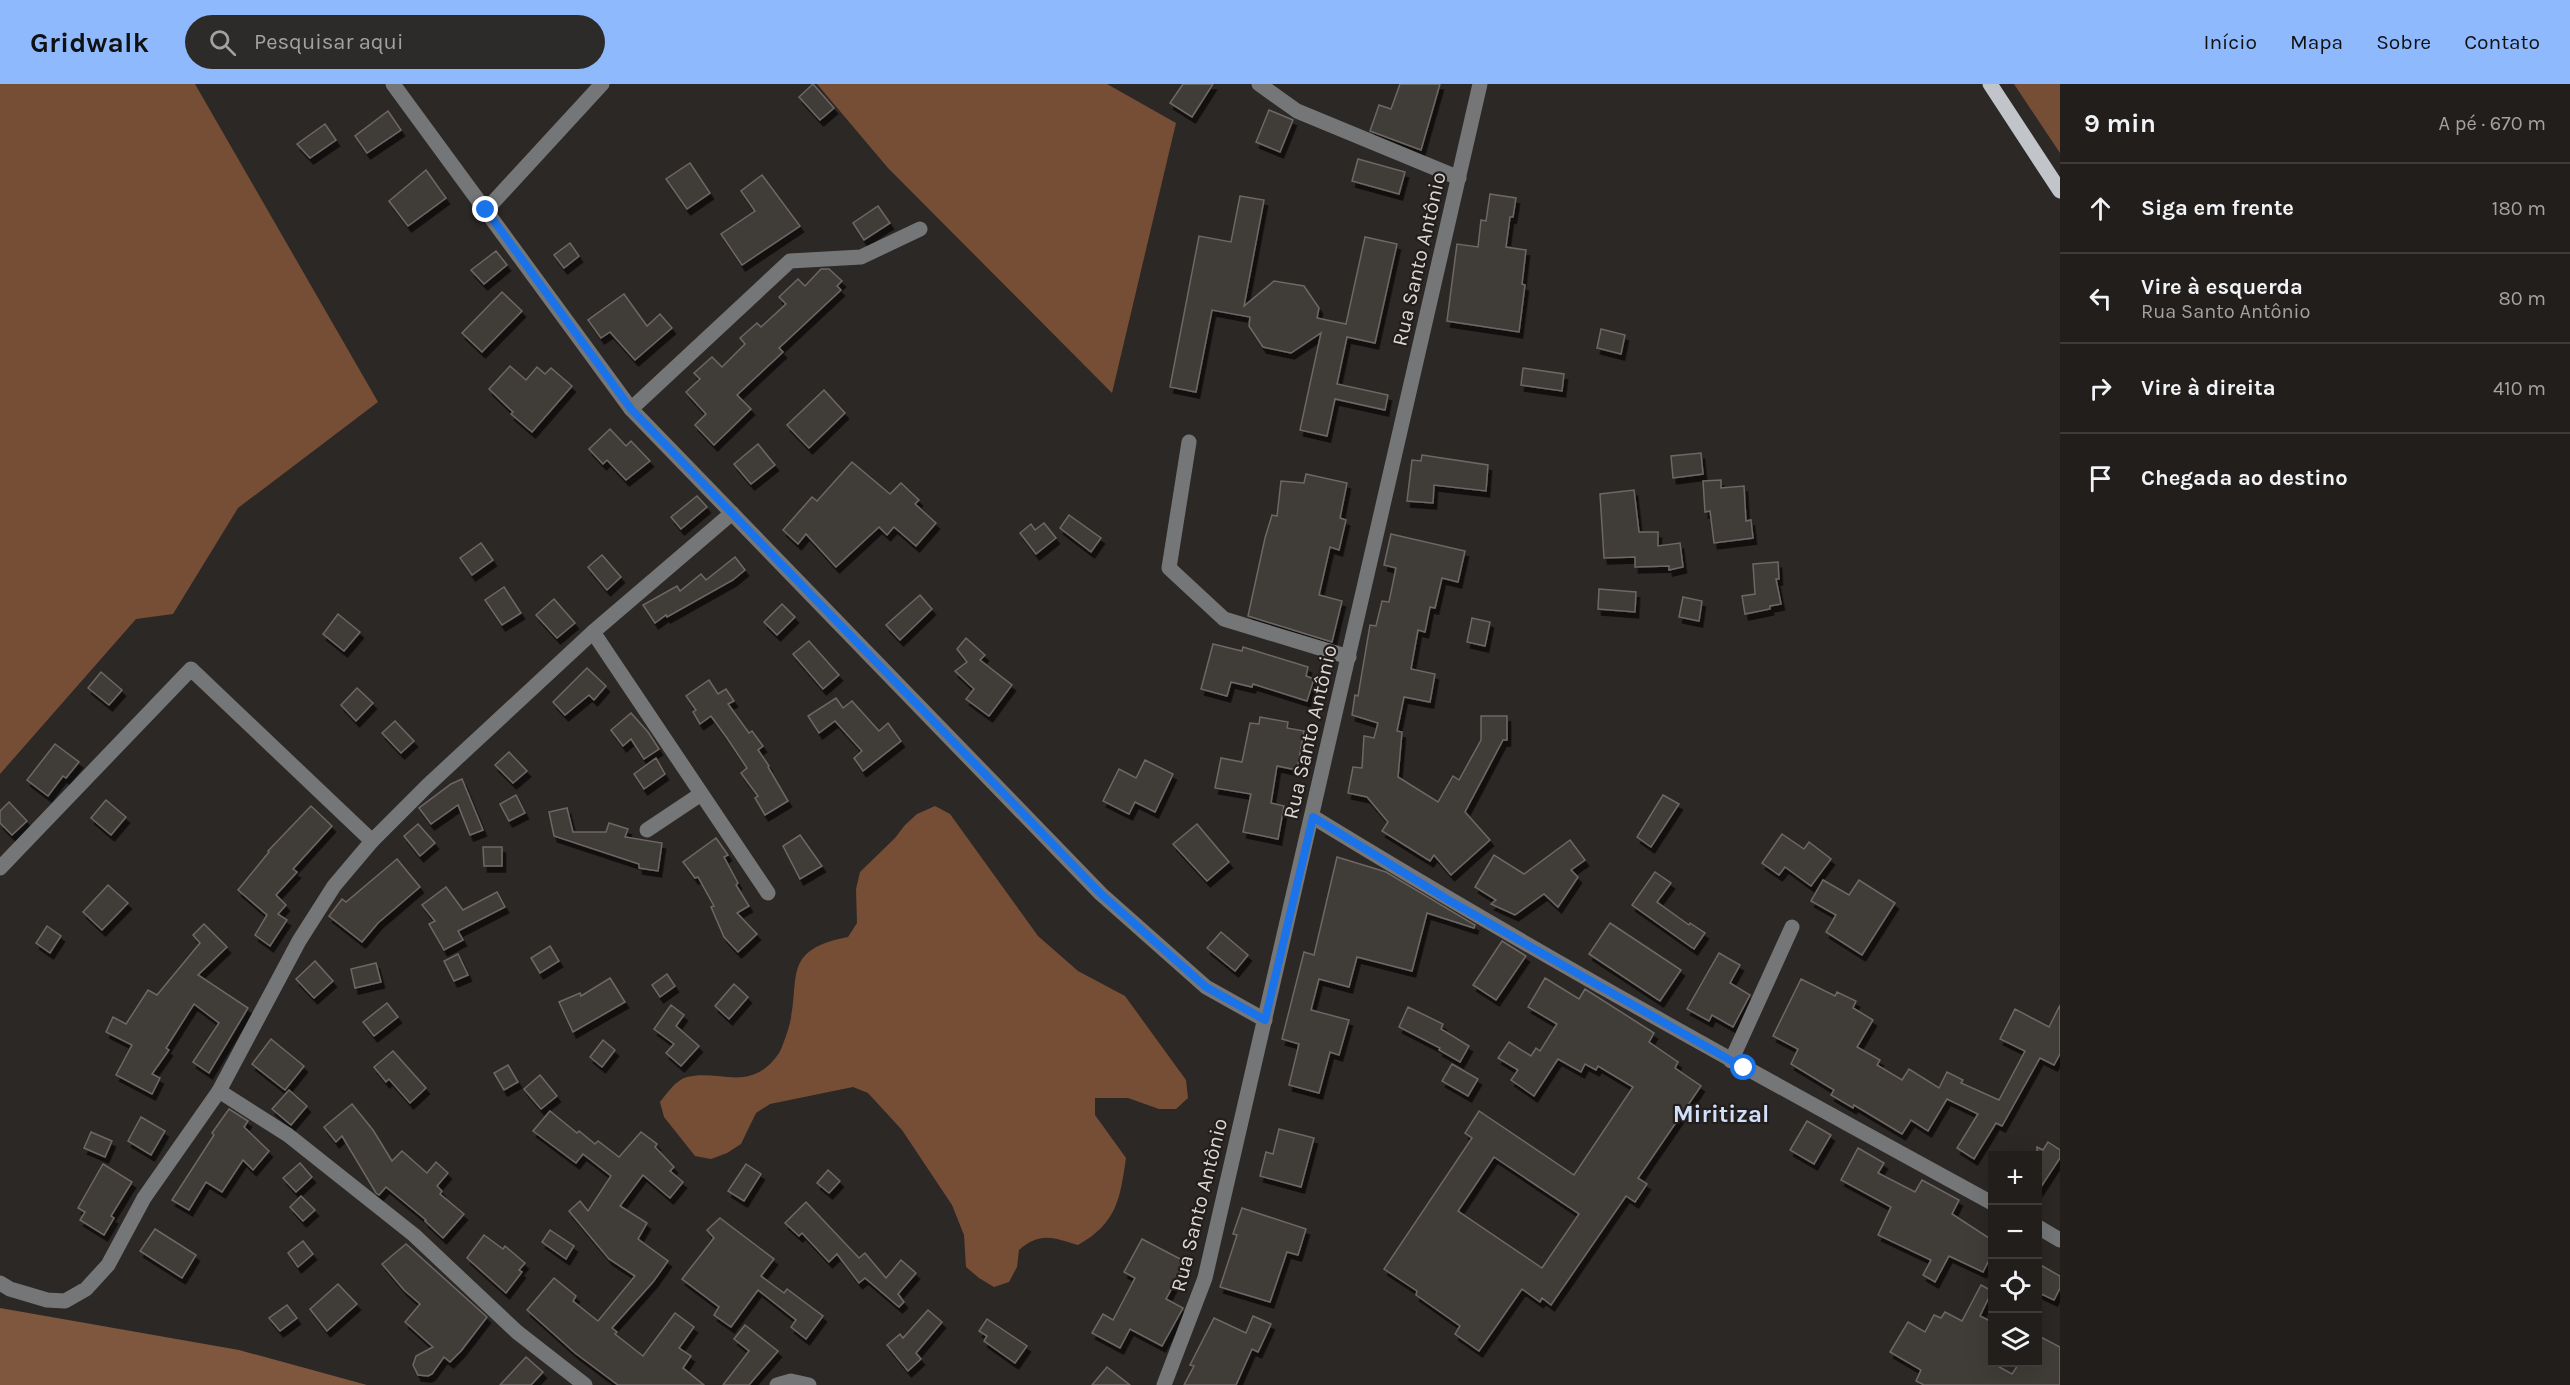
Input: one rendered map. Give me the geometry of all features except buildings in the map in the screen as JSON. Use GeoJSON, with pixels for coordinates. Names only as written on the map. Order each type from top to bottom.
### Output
{"type":"FeatureCollection","features":[{"type":"Feature","properties":{"kind":"main road"},"geometry":{"type":"LineString","coordinates":[[1990,84],[2060,191]]}},
{"type":"Feature","properties":{"kind":"street"},"geometry":{"type":"LineString","coordinates":[[393,84],[631,409],[1101,894],[1206,987],[1265,1020]]}},
{"type":"Feature","properties":{"kind":"street"},"geometry":{"type":"LineString","coordinates":[[486,210],[602,84]]}},
{"type":"Feature","properties":{"kind":"street"},"geometry":{"type":"LineString","coordinates":[[1259,84],[1297,111],[1459,178]]}},
{"type":"Feature","properties":{"kind":"street","name":"Rua Santo Antônio"},"geometry":{"type":"LineString","coordinates":[[1164,1385],[1205,1278],[1480,84]]}},
{"type":"Feature","properties":{"kind":"street"},"geometry":{"type":"LineString","coordinates":[[631,409],[790,261],[861,257],[920,230]]}},
{"type":"Feature","properties":{"kind":"street"},"geometry":{"type":"LineString","coordinates":[[1189,442],[1169,568],[1224,619],[1349,657]]}},
{"type":"Feature","properties":{"kind":"street"},"geometry":{"type":"LineString","coordinates":[[0,1283],[10,1289],[47,1300],[65,1301],[86,1289],[108,1265],[144,1197],[219,1091],[299,941],[334,886],[372,841],[427,786],[593,632],[732,513]]}},
{"type":"Feature","properties":{"kind":"street"},"geometry":{"type":"LineString","coordinates":[[593,632],[768,893]]}},
{"type":"Feature","properties":{"kind":"street"},"geometry":{"type":"LineString","coordinates":[[0,868],[191,669],[372,841]]}},
{"type":"Feature","properties":{"kind":"street"},"geometry":{"type":"LineString","coordinates":[[647,830],[701,794]]}},
{"type":"Feature","properties":{"kind":"street"},"geometry":{"type":"LineString","coordinates":[[1313,817],[1450,901],[1731,1061],[1988,1201]]}},
{"type":"Feature","properties":{"kind":"street"},"geometry":{"type":"LineString","coordinates":[[1731,1061],[1792,927]]}},
{"type":"Feature","properties":{"kind":"street"},"geometry":{"type":"LineString","coordinates":[[219,1091],[288,1135],[414,1235],[517,1332],[585,1385]]}},
{"type":"Feature","properties":{"kind":"street"},"geometry":{"type":"LineString","coordinates":[[2042,1230],[2060,1239]]}},
{"type":"Feature","properties":{"kind":"street"},"geometry":{"type":"LineString","coordinates":[[777,1385],[791,1381],[809,1385]]}},
{"type":"Feature","properties":{"kind":"shaded area"},"geometry":{"type":"Polygon","coordinates":[[[0,84],[195,84],[378,402],[238,508],[173,614],[136,619],[0,774],[0,84]]]}},
{"type":"Feature","properties":{"kind":"shaded area"},"geometry":{"type":"Polygon","coordinates":[[[817,84],[1107,84],[1176,123],[1112,393],[888,168],[817,84]]]}},
{"type":"Feature","properties":{"kind":"shaded area"},"geometry":{"type":"Polygon","coordinates":[[[2014,84],[2060,84],[2060,153],[2014,84]]]}},
{"type":"Feature","properties":{"kind":"shaded area"},"geometry":{"type":"Polygon","coordinates":[[[935,806],[950,814],[1038,936],[1078,971],[1125,996],[1186,1080],[1188,1098],[1176,1109],[1159,1109],[1128,1098],[1095,1098],[1095,1115],[1126,1158],[1118,1198],[1109,1219],[1091,1237],[1078,1245],[1047,1238],[1034,1240],[1027,1244],[1019,1250],[1017,1267],[1009,1282],[994,1287],[966,1267],[964,1235],[952,1205],[902,1130],[868,1093],[853,1087],[770,1104],[756,1113],[741,1144],[711,1159],[695,1156],[664,1117],[660,1102],[675,1084],[687,1077],[700,1075],[747,1077],[758,1073],[768,1065],[779,1053],[786,1036],[801,961],[810,951],[825,943],[848,937],[857,923],[856,889],[860,872],[917,814],[935,806]]]}},
{"type":"Feature","properties":{"kind":"shaded area"},"geometry":{"type":"Polygon","coordinates":[[[0,1308],[239,1350],[367,1385],[0,1385],[0,1308]]]}},
{"type":"Feature","properties":{"kind":"district","name":"Miritizal"},"geometry":{"type":"Point","coordinates":[1721,1114]}},
{"type":"Feature","properties":{"kind":"route"},"geometry":{"type":"LineString","coordinates":[[486,210],[631,409],[1101,894],[1206,987],[1265,1020],[1313,817],[1450,901],[1744,1068]]}}]}
